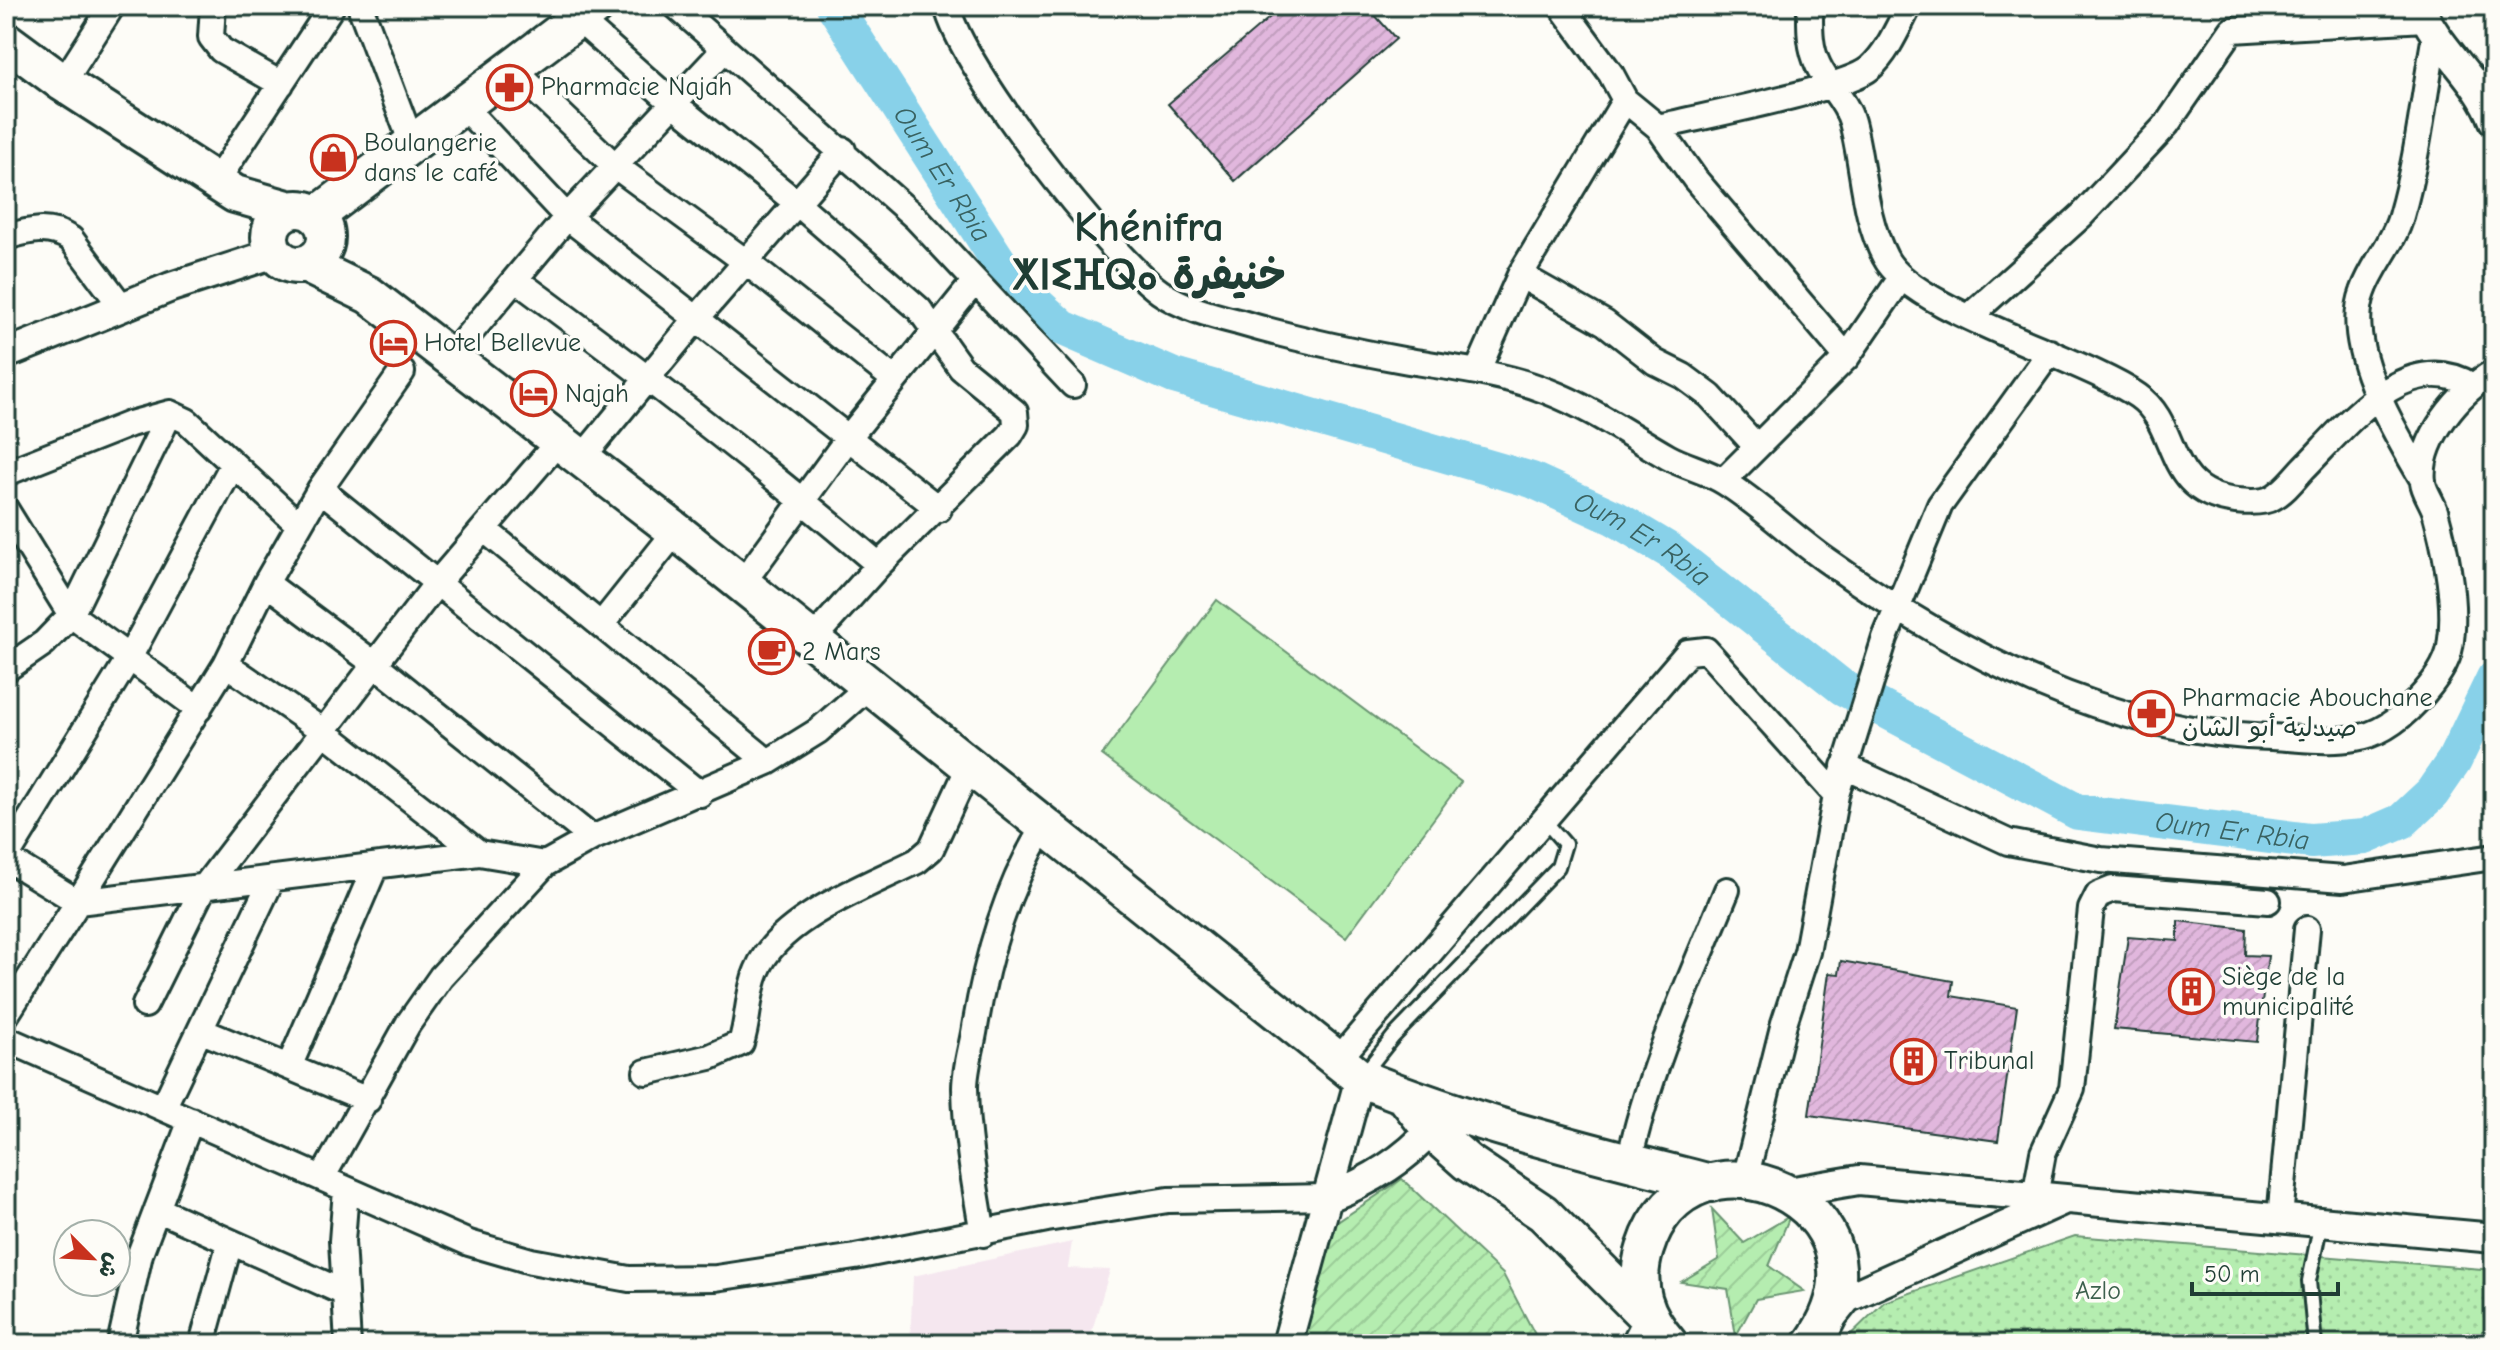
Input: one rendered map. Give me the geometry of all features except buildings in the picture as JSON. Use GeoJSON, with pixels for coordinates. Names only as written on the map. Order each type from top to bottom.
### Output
{"type":"FeatureCollection","features":[{"type":"Feature","properties":{"kind":"main road"},"geometry":{"type":"LineString","coordinates":[[297,238],[411,141],[586,12]]}},
{"type":"Feature","properties":{"kind":"main road"},"geometry":{"type":"LineString","coordinates":[[6,41],[63,83],[226,188],[297,238],[676,531],[1349,1070],[1405,1096],[1629,1162],[1788,1192],[1812,1211],[1829,1237],[1837,1267],[1835,1298],[1818,1336]]}},
{"type":"Feature","properties":{"kind":"main road"},"geometry":{"type":"LineString","coordinates":[[1405,1096],[1431,1130],[1467,1162],[1543,1213],[1651,1332]]}},
{"type":"Feature","properties":{"kind":"main road"},"geometry":{"type":"LineString","coordinates":[[1651,1332],[1641,1290],[1641,1262],[1649,1236],[1675,1203],[1728,1181]]}},
{"type":"Feature","properties":{"kind":"street"},"geometry":{"type":"LineString","coordinates":[[63,83],[112,6]]}},
{"type":"Feature","properties":{"kind":"street"},"geometry":{"type":"LineString","coordinates":[[213,6],[211,37],[221,50],[281,84]]}},
{"type":"Feature","properties":{"kind":"street"},"geometry":{"type":"LineString","coordinates":[[226,188],[281,84],[332,6]]}},
{"type":"Feature","properties":{"kind":"street"},"geometry":{"type":"LineString","coordinates":[[360,6],[411,141]]}},
{"type":"Feature","properties":{"kind":"street"},"geometry":{"type":"LineString","coordinates":[[676,6],[843,150],[916,218],[1073,385]]}},
{"type":"Feature","properties":{"kind":"street"},"geometry":{"type":"LineString","coordinates":[[947,6],[956,32],[1022,134],[1109,243],[1163,295],[1190,308],[1271,332],[1477,372],[1542,388],[1621,426],[1670,458],[1723,481],[1820,556],[1897,609],[2041,684],[2106,711],[2176,729],[2251,737],[2356,738],[2386,727],[2414,704],[2435,680],[2450,652],[2450,594],[2434,509],[2423,480],[2378,397],[2361,342],[2358,316],[2362,293],[2400,220],[2427,20]]}},
{"type":"Feature","properties":{"kind":"street"},"geometry":{"type":"LineString","coordinates":[[1810,6],[1809,41],[1819,68],[1833,84],[1852,120],[1875,234],[1886,260],[1901,278],[1969,317],[2050,352],[2141,398],[2159,421],[2182,474],[2205,489],[2239,501],[2265,501],[2278,494],[2378,397],[2406,379],[2451,374],[2471,385]]}},
{"type":"Feature","properties":{"kind":"street"},"geometry":{"type":"LineString","coordinates":[[1658,127],[1833,84],[1868,70],[1882,55],[1909,6]]}},
{"type":"Feature","properties":{"kind":"street"},"geometry":{"type":"LineString","coordinates":[[1574,10],[1625,100],[1658,127],[1695,179],[1847,357]]}},
{"type":"Feature","properties":{"kind":"street"},"geometry":{"type":"LineString","coordinates":[[586,12],[673,103],[797,203],[919,309],[961,368],[1010,405],[1016,419],[1010,435],[939,509],[879,565],[811,641]]}},
{"type":"Feature","properties":{"kind":"street"},"geometry":{"type":"LineString","coordinates":[[2427,20],[2492,104]]}},
{"type":"Feature","properties":{"kind":"street"},"geometry":{"type":"LineString","coordinates":[[1969,317],[2082,215],[2167,124],[2232,30],[2427,20]]}},
{"type":"Feature","properties":{"kind":"street"},"geometry":{"type":"LineString","coordinates":[[450,357],[567,217],[724,50]]}},
{"type":"Feature","properties":{"kind":"street"},"geometry":{"type":"LineString","coordinates":[[511,67],[614,165],[746,262],[895,380]]}},
{"type":"Feature","properties":{"kind":"street"},"geometry":{"type":"LineString","coordinates":[[1477,372],[1520,275],[1625,100]]}},
{"type":"Feature","properties":{"kind":"street"},"geometry":{"type":"LineString","coordinates":[[461,104],[567,217],[939,509]]}},
{"type":"Feature","properties":{"kind":"street"},"geometry":{"type":"LineString","coordinates":[[145,1005],[202,890],[437,583],[485,530],[650,378],[697,318],[843,150]]}},
{"type":"Feature","properties":{"kind":"street"},"geometry":{"type":"LineString","coordinates":[[6,237],[47,229],[71,239],[122,307]]}},
{"type":"Feature","properties":{"kind":"street"},"geometry":{"type":"LineString","coordinates":[[6,354],[297,238]]}},
{"type":"Feature","properties":{"kind":"street"},"geometry":{"type":"LineString","coordinates":[[1520,275],[1605,323],[1655,362],[1683,376],[1710,396],[1757,447]]}},
{"type":"Feature","properties":{"kind":"street"},"geometry":{"type":"LineString","coordinates":[[1723,481],[1847,357],[1901,278]]}},
{"type":"Feature","properties":{"kind":"street"},"geometry":{"type":"LineString","coordinates":[[516,280],[650,378],[805,500],[879,565]]}},
{"type":"Feature","properties":{"kind":"street"},"geometry":{"type":"LineString","coordinates":[[741,585],[849,437],[975,281]]}},
{"type":"Feature","properties":{"kind":"street"},"geometry":{"type":"LineString","coordinates":[[1728,1181],[1807,952],[1836,795],[1885,638],[1940,505],[2050,352]]}},
{"type":"Feature","properties":{"kind":"street"},"geometry":{"type":"LineString","coordinates":[[6,1015],[226,664],[266,583],[320,489],[402,372]]}},
{"type":"Feature","properties":{"kind":"street"},"geometry":{"type":"LineString","coordinates":[[2423,480],[2433,439],[2450,406],[2471,385],[2494,372]]}},
{"type":"Feature","properties":{"kind":"street"},"geometry":{"type":"LineString","coordinates":[[6,473],[130,424],[170,413],[187,421],[299,525]]}},
{"type":"Feature","properties":{"kind":"street"},"geometry":{"type":"LineString","coordinates":[[6,669],[44,643],[71,615],[170,413]]}},
{"type":"Feature","properties":{"kind":"street"},"geometry":{"type":"LineString","coordinates":[[232,466],[129,658],[6,858],[78,902],[202,890],[479,853],[545,864]]}},
{"type":"Feature","properties":{"kind":"street"},"geometry":{"type":"LineString","coordinates":[[320,489],[700,794]]}},
{"type":"Feature","properties":{"kind":"street"},"geometry":{"type":"LineString","coordinates":[[6,510],[71,615],[199,709]]}},
{"type":"Feature","properties":{"kind":"street"},"geometry":{"type":"LineString","coordinates":[[485,530],[768,762]]}},
{"type":"Feature","properties":{"kind":"street"},"geometry":{"type":"LineString","coordinates":[[601,625],[676,531]]}},
{"type":"Feature","properties":{"kind":"street"},"geometry":{"type":"LineString","coordinates":[[266,583],[376,665],[592,838]]}},
{"type":"Feature","properties":{"kind":"street"},"geometry":{"type":"LineString","coordinates":[[1287,1344],[1329,1197],[1349,1070],[1543,819],[1680,659],[1699,649],[1706,650],[1836,795]]}},
{"type":"Feature","properties":{"kind":"street"},"geometry":{"type":"LineString","coordinates":[[226,664],[323,731],[479,853]]}},
{"type":"Feature","properties":{"kind":"street"},"geometry":{"type":"LineString","coordinates":[[322,1178],[408,1024],[441,977],[545,864],[592,838],[700,794],[768,762],[818,731],[868,687]]}},
{"type":"Feature","properties":{"kind":"street"},"geometry":{"type":"LineString","coordinates":[[1846,759],[2008,842],[2101,860],[2343,879],[2494,857]]}},
{"type":"Feature","properties":{"kind":"street"},"geometry":{"type":"LineString","coordinates":[[646,1072],[710,1057],[741,1043],[749,991],[758,967],[778,939],[806,919],[917,861],[931,849],[969,767]]}},
{"type":"Feature","properties":{"kind":"street"},"geometry":{"type":"LineString","coordinates":[[983,1234],[967,1128],[965,1084],[983,977],[1000,921],[1018,869],[1044,826]]}},
{"type":"Feature","properties":{"kind":"street"},"geometry":{"type":"LineString","coordinates":[[289,1067],[375,867]]}},
{"type":"Feature","properties":{"kind":"street"},"geometry":{"type":"LineString","coordinates":[[163,1108],[271,881]]}},
{"type":"Feature","properties":{"kind":"street"},"geometry":{"type":"LineString","coordinates":[[2035,1196],[2043,1153],[2072,1089],[2091,909],[2098,895],[2113,889],[2268,901]]}},
{"type":"Feature","properties":{"kind":"street"},"geometry":{"type":"LineString","coordinates":[[1629,1162],[1637,1126],[1674,1022],[1727,890]]}},
{"type":"Feature","properties":{"kind":"street"},"geometry":{"type":"LineString","coordinates":[[2280,1218],[2307,929]]}},
{"type":"Feature","properties":{"kind":"street"},"geometry":{"type":"LineString","coordinates":[[202,1031],[368,1100]]}},
{"type":"Feature","properties":{"kind":"street"},"geometry":{"type":"LineString","coordinates":[[6,1039],[469,1243],[531,1261],[629,1279],[716,1278],[1168,1200],[1329,1197],[1372,1179],[1418,1145],[1431,1130]]}},
{"type":"Feature","properties":{"kind":"street"},"geometry":{"type":"LineString","coordinates":[[120,1344],[140,1254],[191,1120]]}},
{"type":"Feature","properties":{"kind":"street"},"geometry":{"type":"LineString","coordinates":[[1788,1192],[1859,1180],[2494,1238]]}},
{"type":"Feature","properties":{"kind":"street"},"geometry":{"type":"LineString","coordinates":[[346,1190],[342,1241],[348,1344]]}},
{"type":"Feature","properties":{"kind":"street"},"geometry":{"type":"LineString","coordinates":[[1818,1336],[1847,1298],[2069,1198]]}},
{"type":"Feature","properties":{"kind":"street"},"geometry":{"type":"LineString","coordinates":[[157,1209],[345,1293]]}},
{"type":"Feature","properties":{"kind":"street"},"geometry":{"type":"LineString","coordinates":[[202,1344],[230,1242]]}},
{"type":"Feature","properties":{"kind":"lane"},"geometry":{"type":"LineString","coordinates":[[1349,1070],[1393,1037],[1558,867],[1565,844],[1543,819]]}},
{"type":"Feature","properties":{"kind":"lane"},"geometry":{"type":"LineString","coordinates":[[2315,1344],[2309,1281],[2321,1222]]}},
{"type":"Feature","properties":{"kind":"shaded area"},"geometry":{"type":"Polygon","coordinates":[[[1072,1242],[1068,1268],[1110,1270],[1088,1344],[910,1344],[913,1276],[1072,1242]]]}},
{"type":"Feature","properties":{"kind":"green space"},"geometry":{"type":"Polygon","coordinates":[[[1217,600],[1461,782],[1346,937],[1102,755],[1217,600]]]}},
{"type":"Feature","properties":{"kind":"green space"},"geometry":{"type":"Polygon","coordinates":[[[1402,1179],[1503,1274],[1540,1344],[1297,1344],[1330,1227],[1402,1179]]]}},
{"type":"Feature","properties":{"kind":"green space"},"geometry":{"type":"Polygon","coordinates":[[[1712,1209],[1744,1243],[1790,1216],[1769,1266],[1804,1291],[1756,1299],[1736,1336],[1728,1289],[1681,1282],[1719,1259],[1712,1209]]]}},
{"type":"Feature","properties":{"kind":"green space","name":"Azlo"},"geometry":{"type":"Polygon","coordinates":[[[2075,1236],[2494,1270],[2494,1344],[1841,1344],[1884,1302],[2075,1236]]]}},
{"type":"Feature","properties":{"kind":"waterway","name":"Oum Er Rbia"},"geometry":{"type":"LineString","coordinates":[[834,6],[1012,282],[1063,328],[1174,376],[1532,480],[1615,518],[1670,551],[1842,687],[2078,812],[2311,841],[2365,837],[2402,821],[2432,793],[2454,761],[2494,678]]}},
{"type":"Feature","properties":{"kind":"place","name":"Pharmacie Najah"},"geometry":{"type":"Point","coordinates":[510,87]}},
{"type":"Feature","properties":{"kind":"place","name":"Boulangerie dans le café"},"geometry":{"type":"Point","coordinates":[333,158]}},
{"type":"Feature","properties":{"kind":"place","name":"Hotel Bellevue"},"geometry":{"type":"Point","coordinates":[393,343]}},
{"type":"Feature","properties":{"kind":"place","name":"Najah"},"geometry":{"type":"Point","coordinates":[534,394]}},
{"type":"Feature","properties":{"kind":"place","name":"2 Mars"},"geometry":{"type":"Point","coordinates":[771,652]}},
{"type":"Feature","properties":{"kind":"place","name":"Pharmacie Abouchane صيدلية أبو الشان"},"geometry":{"type":"Point","coordinates":[2151,713]}},
{"type":"Feature","properties":{"kind":"place","name":"Siège de la municipalité"},"geometry":{"type":"Point","coordinates":[2191,992]}},
{"type":"Feature","properties":{"kind":"place","name":"Tribunal"},"geometry":{"type":"Point","coordinates":[1913,1061]}},
{"type":"Feature","properties":{"kind":"district","name":"Khénifra ⵅⵏⵉⴼⵕⴰ خنيفرة"},"geometry":{"type":"Point","coordinates":[1149,251]}}]}
